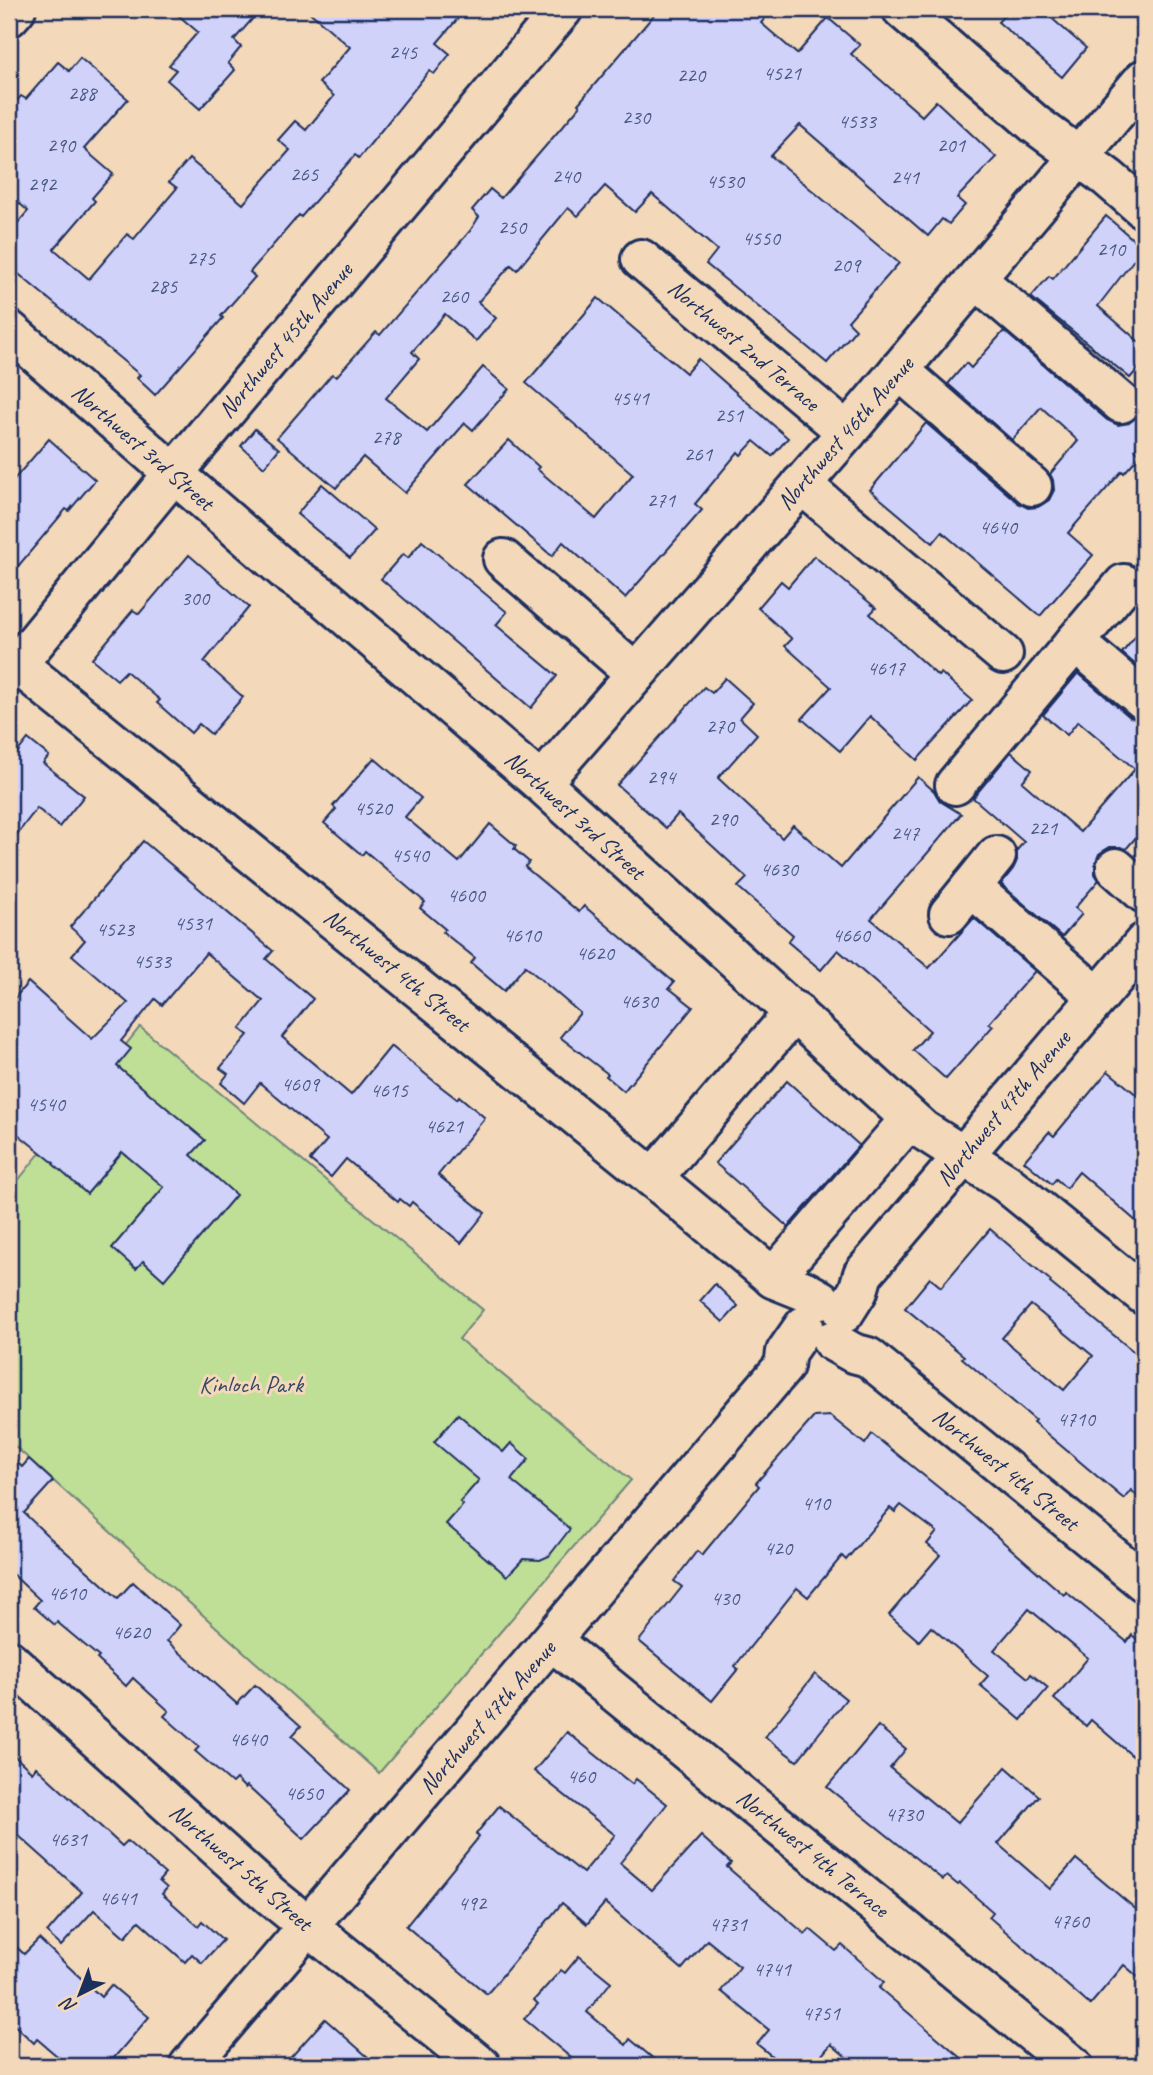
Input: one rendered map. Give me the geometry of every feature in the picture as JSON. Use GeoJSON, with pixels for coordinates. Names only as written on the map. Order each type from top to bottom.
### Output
{"type":"FeatureCollection","features":[{"type":"Feature","properties":{"kind":"street"},"geometry":{"type":"LineString","coordinates":[[9,17],[16,9]]}},
{"type":"Feature","properties":{"kind":"street","name":"Northwest 45th Avenue"},"geometry":{"type":"LineString","coordinates":[[13,669],[563,9]]}},
{"type":"Feature","properties":{"kind":"street"},"geometry":{"type":"LineString","coordinates":[[902,9],[1036,125],[1108,178],[1144,209]]}},
{"type":"Feature","properties":{"kind":"street","name":"Northwest 46th Avenue"},"geometry":{"type":"LineString","coordinates":[[541,783],[847,432],[1144,79]]}},
{"type":"Feature","properties":{"kind":"street","name":"Northwest 2nd Terrace"},"geometry":{"type":"LineString","coordinates":[[641,259],[847,432]]}},
{"type":"Feature","properties":{"kind":"street"},"geometry":{"type":"LineString","coordinates":[[976,279],[1121,403]]}},
{"type":"Feature","properties":{"kind":"street","name":"Northwest 3rd Street"},"geometry":{"type":"LineString","coordinates":[[9,330],[288,573],[325,598],[541,783],[795,1011],[910,1119],[1006,1183],[1144,1295]]}},
{"type":"Feature","properties":{"kind":"street"},"geometry":{"type":"LineString","coordinates":[[899,370],[1032,486]]}},
{"type":"Feature","properties":{"kind":"street"},"geometry":{"type":"LineString","coordinates":[[801,484],[1003,654]]}},
{"type":"Feature","properties":{"kind":"street"},"geometry":{"type":"LineString","coordinates":[[503,559],[636,674]]}},
{"type":"Feature","properties":{"kind":"street"},"geometry":{"type":"LineString","coordinates":[[955,785],[1124,584]]}},
{"type":"Feature","properties":{"kind":"street"},"geometry":{"type":"LineString","coordinates":[[1075,642],[1144,699]]}},
{"type":"Feature","properties":{"kind":"street","name":"Northwest 4th Street"},"geometry":{"type":"LineString","coordinates":[[13,669],[653,1178],[774,1278],[789,1309],[825,1320],[866,1346],[868,1357],[1144,1582]]}},
{"type":"Feature","properties":{"kind":"street"},"geometry":{"type":"LineString","coordinates":[[996,856],[960,901],[1098,997]]}},
{"type":"Feature","properties":{"kind":"street"},"geometry":{"type":"LineString","coordinates":[[1116,868],[1144,893]]}},
{"type":"Feature","properties":{"kind":"street","name":"Northwest 47th Avenue"},"geometry":{"type":"LineString","coordinates":[[189,2066],[784,1366],[809,1357],[838,1286],[863,1274],[1144,943]]}},
{"type":"Feature","properties":{"kind":"street"},"geometry":{"type":"LineString","coordinates":[[653,1178],[795,1011]]}},
{"type":"Feature","properties":{"kind":"street"},"geometry":{"type":"LineString","coordinates":[[774,1278],[910,1119]]}},
{"type":"Feature","properties":{"kind":"street","name":"Northwest 4th Terrace"},"geometry":{"type":"LineString","coordinates":[[552,1641],[1073,2066]]}},
{"type":"Feature","properties":{"kind":"street","name":"Northwest 5th Street"},"geometry":{"type":"LineString","coordinates":[[9,1660],[271,1896],[481,2066]]}},
{"type":"Feature","properties":{"kind":"green space","name":"Kinloch Park"},"geometry":{"type":"Polygon","coordinates":[[[140,1027],[483,1310],[459,1339],[631,1480],[379,1773],[9,1441],[9,1192],[140,1027]]]}},
{"type":"Feature","properties":{"kind":"building"},"geometry":{"type":"Polygon","coordinates":[[[171,9],[261,9],[234,40],[241,47],[228,63],[235,70],[200,109],[167,80],[176,70],[169,65],[198,32],[171,9]]]}},
{"type":"Feature","properties":{"kind":"building"},"geometry":{"type":"Polygon","coordinates":[[[306,9],[466,9],[437,43],[450,54],[434,74],[429,71],[359,158],[355,155],[301,217],[299,215],[250,272],[255,277],[221,316],[223,318],[155,395],[137,378],[140,375],[9,266],[9,233],[28,211],[9,194],[9,111],[21,96],[26,99],[58,62],[69,71],[80,58],[128,99],[84,149],[113,174],[92,198],[95,201],[54,249],[89,279],[127,234],[134,239],[177,188],[169,182],[189,159],[243,204],[290,150],[278,140],[295,121],[306,130],[334,96],[319,83],[350,47],[306,9]]]}},
{"type":"Feature","properties":{"kind":"building"},"geometry":{"type":"Polygon","coordinates":[[[659,9],[773,9],[761,23],[797,54],[828,18],[860,45],[851,54],[922,116],[936,101],[996,157],[957,198],[965,205],[949,224],[942,219],[928,236],[800,125],[771,156],[899,263],[848,321],[856,329],[827,363],[706,264],[717,250],[652,194],[635,212],[605,186],[578,216],[568,208],[517,270],[511,265],[478,302],[496,318],[476,341],[445,314],[412,352],[419,359],[386,398],[427,432],[483,367],[509,389],[473,430],[465,423],[405,493],[363,457],[336,488],[277,438],[332,374],[336,377],[376,332],[380,335],[470,231],[479,217],[472,210],[490,189],[501,198],[659,9]]]}},
{"type":"Feature","properties":{"kind":"building"},"geometry":{"type":"Polygon","coordinates":[[[1010,9],[1041,9],[1086,48],[1062,77],[998,22],[1010,9]]]}},
{"type":"Feature","properties":{"kind":"building"},"geometry":{"type":"Polygon","coordinates":[[[1106,216],[1143,248],[1098,306],[1144,346],[1144,362],[1130,378],[1031,297],[1049,276],[1053,279],[1106,216]]]}},
{"type":"Feature","properties":{"kind":"building"},"geometry":{"type":"Polygon","coordinates":[[[598,298],[686,373],[698,359],[788,438],[772,456],[754,441],[741,455],[738,452],[695,504],[702,510],[625,598],[563,542],[552,556],[468,484],[509,440],[539,467],[537,469],[596,519],[633,474],[526,383],[598,298]]]}},
{"type":"Feature","properties":{"kind":"building"},"geometry":{"type":"Polygon","coordinates":[[[1004,331],[1107,420],[1118,425],[1129,423],[1140,413],[1144,417],[1144,438],[1135,449],[1141,454],[1124,473],[1122,471],[1068,533],[1093,555],[1040,616],[942,532],[933,543],[870,490],[926,423],[1018,503],[1028,508],[1038,507],[1049,500],[1054,490],[1050,474],[1078,441],[1041,407],[1012,440],[948,384],[966,363],[971,368],[1004,331]]]}},
{"type":"Feature","properties":{"kind":"building"},"geometry":{"type":"Polygon","coordinates":[[[255,429],[279,449],[264,467],[241,446],[255,429]]]}},
{"type":"Feature","properties":{"kind":"building"},"geometry":{"type":"Polygon","coordinates":[[[49,439],[95,480],[69,511],[66,509],[9,577],[9,485],[49,439]]]}},
{"type":"Feature","properties":{"kind":"building"},"geometry":{"type":"Polygon","coordinates":[[[322,484],[375,530],[350,558],[297,514],[322,484]]]}},
{"type":"Feature","properties":{"kind":"building"},"geometry":{"type":"Polygon","coordinates":[[[422,541],[507,612],[496,625],[557,676],[531,708],[381,579],[403,554],[408,558],[422,541]]]}},
{"type":"Feature","properties":{"kind":"building"},"geometry":{"type":"Polygon","coordinates":[[[189,555],[249,607],[204,662],[243,697],[211,734],[199,724],[191,733],[157,703],[160,700],[126,671],[117,680],[92,659],[133,610],[139,614],[189,555]]]}},
{"type":"Feature","properties":{"kind":"building"},"geometry":{"type":"Polygon","coordinates":[[[814,556],[876,608],[870,614],[938,676],[941,673],[972,700],[917,760],[870,716],[840,751],[802,719],[831,687],[785,646],[792,639],[758,608],[781,581],[788,587],[814,556]]]}},
{"type":"Feature","properties":{"kind":"building"},"geometry":{"type":"Polygon","coordinates":[[[1144,626],[1144,672],[1122,653],[1144,626]]]}},
{"type":"Feature","properties":{"kind":"building"},"geometry":{"type":"Polygon","coordinates":[[[1078,673],[1130,717],[1144,721],[1144,828],[1126,849],[1110,847],[1099,854],[1095,874],[1099,880],[1075,908],[1082,914],[1062,937],[1001,884],[1013,869],[1017,850],[1024,842],[973,798],[1011,752],[1032,770],[1022,782],[1080,832],[1135,769],[1078,721],[1067,735],[1043,715],[1078,673]]]}},
{"type":"Feature","properties":{"kind":"building"},"geometry":{"type":"Polygon","coordinates":[[[725,678],[753,703],[740,718],[757,734],[718,778],[782,838],[793,825],[841,868],[918,777],[934,791],[940,801],[961,814],[871,919],[929,968],[974,918],[1035,971],[989,1023],[993,1026],[946,1079],[913,1050],[930,1031],[899,1003],[838,950],[821,970],[788,942],[793,935],[738,887],[747,878],[678,814],[666,828],[617,785],[704,687],[712,693],[725,678]]]}},
{"type":"Feature","properties":{"kind":"building"},"geometry":{"type":"Polygon","coordinates":[[[28,739],[49,756],[43,763],[84,796],[59,827],[37,808],[9,845],[9,763],[28,739]]]}},
{"type":"Feature","properties":{"kind":"building"},"geometry":{"type":"Polygon","coordinates":[[[374,758],[421,798],[405,817],[459,862],[490,824],[516,846],[514,849],[529,862],[525,867],[579,912],[584,906],[674,982],[669,988],[693,1007],[624,1091],[606,1076],[608,1074],[560,1037],[580,1013],[525,966],[504,991],[471,963],[475,958],[443,932],[445,929],[420,908],[425,902],[365,851],[362,855],[324,823],[336,809],[333,806],[374,758]]]}},
{"type":"Feature","properties":{"kind":"building"},"geometry":{"type":"Polygon","coordinates":[[[143,841],[273,951],[266,959],[313,999],[282,1037],[351,1095],[391,1046],[485,1118],[438,1175],[485,1213],[461,1243],[412,1202],[409,1206],[400,1199],[398,1202],[346,1159],[331,1177],[310,1160],[327,1140],[260,1083],[244,1103],[221,1083],[228,1074],[220,1068],[248,1035],[240,1029],[263,1001],[206,953],[162,1005],[155,999],[121,1041],[131,1049],[117,1066],[205,1140],[191,1155],[236,1195],[164,1280],[143,1261],[136,1269],[112,1248],[164,1187],[122,1152],[87,1194],[9,1127],[9,1005],[28,982],[92,1039],[128,1003],[72,955],[85,940],[70,927],[143,841]]]}},
{"type":"Feature","properties":{"kind":"building"},"geometry":{"type":"Polygon","coordinates":[[[1108,1071],[1144,1101],[1144,1228],[1079,1172],[1066,1188],[1056,1179],[1052,1184],[1024,1161],[1049,1132],[1054,1136],[1108,1071]]]}},
{"type":"Feature","properties":{"kind":"building"},"geometry":{"type":"Polygon","coordinates":[[[787,1081],[859,1145],[788,1227],[715,1163],[787,1081]]]}},
{"type":"Feature","properties":{"kind":"building"},"geometry":{"type":"Polygon","coordinates":[[[990,1229],[1051,1281],[1050,1283],[1144,1360],[1144,1502],[1131,1490],[1124,1499],[1033,1422],[1035,1420],[962,1358],[964,1356],[905,1308],[930,1278],[941,1287],[990,1229]],[[1031,1305],[1002,1338],[1064,1390],[1093,1356],[1031,1305]]]}},
{"type":"Feature","properties":{"kind":"building"},"geometry":{"type":"Polygon","coordinates":[[[715,1284],[738,1306],[723,1322],[700,1301],[715,1284]]]}},
{"type":"Feature","properties":{"kind":"building"},"geometry":{"type":"Polygon","coordinates":[[[458,1414],[503,1452],[511,1443],[529,1459],[511,1480],[570,1529],[549,1556],[540,1560],[523,1559],[507,1576],[446,1524],[463,1505],[460,1502],[479,1480],[434,1442],[458,1414]]]}},
{"type":"Feature","properties":{"kind":"building"},"geometry":{"type":"Polygon","coordinates":[[[830,1416],[865,1444],[872,1434],[969,1512],[1064,1595],[1066,1592],[1127,1642],[1132,1635],[1144,1645],[1144,1766],[1091,1720],[1086,1726],[1054,1699],[1088,1658],[1029,1609],[994,1650],[1028,1678],[1031,1674],[1048,1688],[1021,1720],[980,1685],[988,1676],[931,1627],[919,1641],[889,1615],[940,1555],[927,1544],[937,1532],[901,1505],[895,1512],[890,1508],[846,1560],[842,1556],[808,1597],[797,1588],[735,1666],[738,1669],[712,1701],[639,1641],[682,1587],[674,1581],[697,1551],[702,1555],[759,1486],[756,1483],[814,1417],[830,1416]]]}},
{"type":"Feature","properties":{"kind":"building"},"geometry":{"type":"Polygon","coordinates":[[[9,1454],[22,1467],[29,1459],[53,1481],[24,1513],[47,1535],[118,1598],[133,1582],[180,1625],[167,1641],[237,1704],[255,1685],[301,1726],[292,1736],[350,1790],[304,1839],[247,1786],[245,1788],[236,1779],[232,1783],[195,1751],[199,1747],[164,1716],[169,1711],[133,1678],[126,1686],[97,1659],[99,1657],[57,1622],[55,1625],[34,1607],[40,1600],[9,1571],[9,1454]]]}},
{"type":"Feature","properties":{"kind":"building"},"geometry":{"type":"Polygon","coordinates":[[[815,1674],[846,1699],[797,1761],[765,1737],[815,1674]]]}},
{"type":"Feature","properties":{"kind":"building"},"geometry":{"type":"Polygon","coordinates":[[[878,1726],[906,1749],[890,1768],[957,1823],[1006,1767],[1039,1796],[998,1844],[1050,1889],[1076,1859],[1144,1916],[1144,1982],[1124,1965],[1090,2005],[989,1917],[993,1912],[960,1883],[958,1885],[947,1876],[943,1880],[827,1787],[878,1726]]]}},
{"type":"Feature","properties":{"kind":"building"},"geometry":{"type":"Polygon","coordinates":[[[567,1732],[632,1784],[636,1779],[667,1804],[620,1863],[652,1890],[701,1836],[731,1863],[727,1867],[805,1934],[810,1929],[836,1951],[842,1945],[884,1982],[879,1988],[971,2066],[857,2066],[831,2044],[813,2066],[784,2066],[757,2044],[769,2030],[721,1991],[740,1967],[707,1940],[682,1969],[605,1903],[587,1924],[562,1903],[487,1994],[406,1926],[479,1837],[476,1834],[499,1806],[583,1873],[615,1835],[534,1771],[567,1732]]]}},
{"type":"Feature","properties":{"kind":"building"},"geometry":{"type":"Polygon","coordinates":[[[9,1751],[32,1772],[36,1767],[122,1846],[127,1841],[165,1874],[159,1881],[167,1888],[162,1894],[198,1926],[202,1921],[223,1940],[202,1963],[192,1954],[185,1962],[139,1921],[125,1937],[94,1910],[61,1946],[47,1933],[82,1892],[9,1827],[9,1751]]]}},
{"type":"Feature","properties":{"kind":"building"},"geometry":{"type":"Polygon","coordinates":[[[39,1939],[101,1997],[111,1985],[149,2017],[107,2066],[69,2066],[37,2039],[34,2043],[9,2020],[9,1940],[24,1954],[39,1939]]]}},
{"type":"Feature","properties":{"kind":"building"},"geometry":{"type":"Polygon","coordinates":[[[579,1956],[611,1982],[587,2012],[626,2045],[630,2039],[662,2066],[581,2066],[524,2019],[538,2004],[534,2000],[561,1970],[565,1973],[579,1956]]]}},
{"type":"Feature","properties":{"kind":"building"},"geometry":{"type":"Polygon","coordinates":[[[325,2019],[378,2066],[283,2066],[325,2019]]]}}]}
